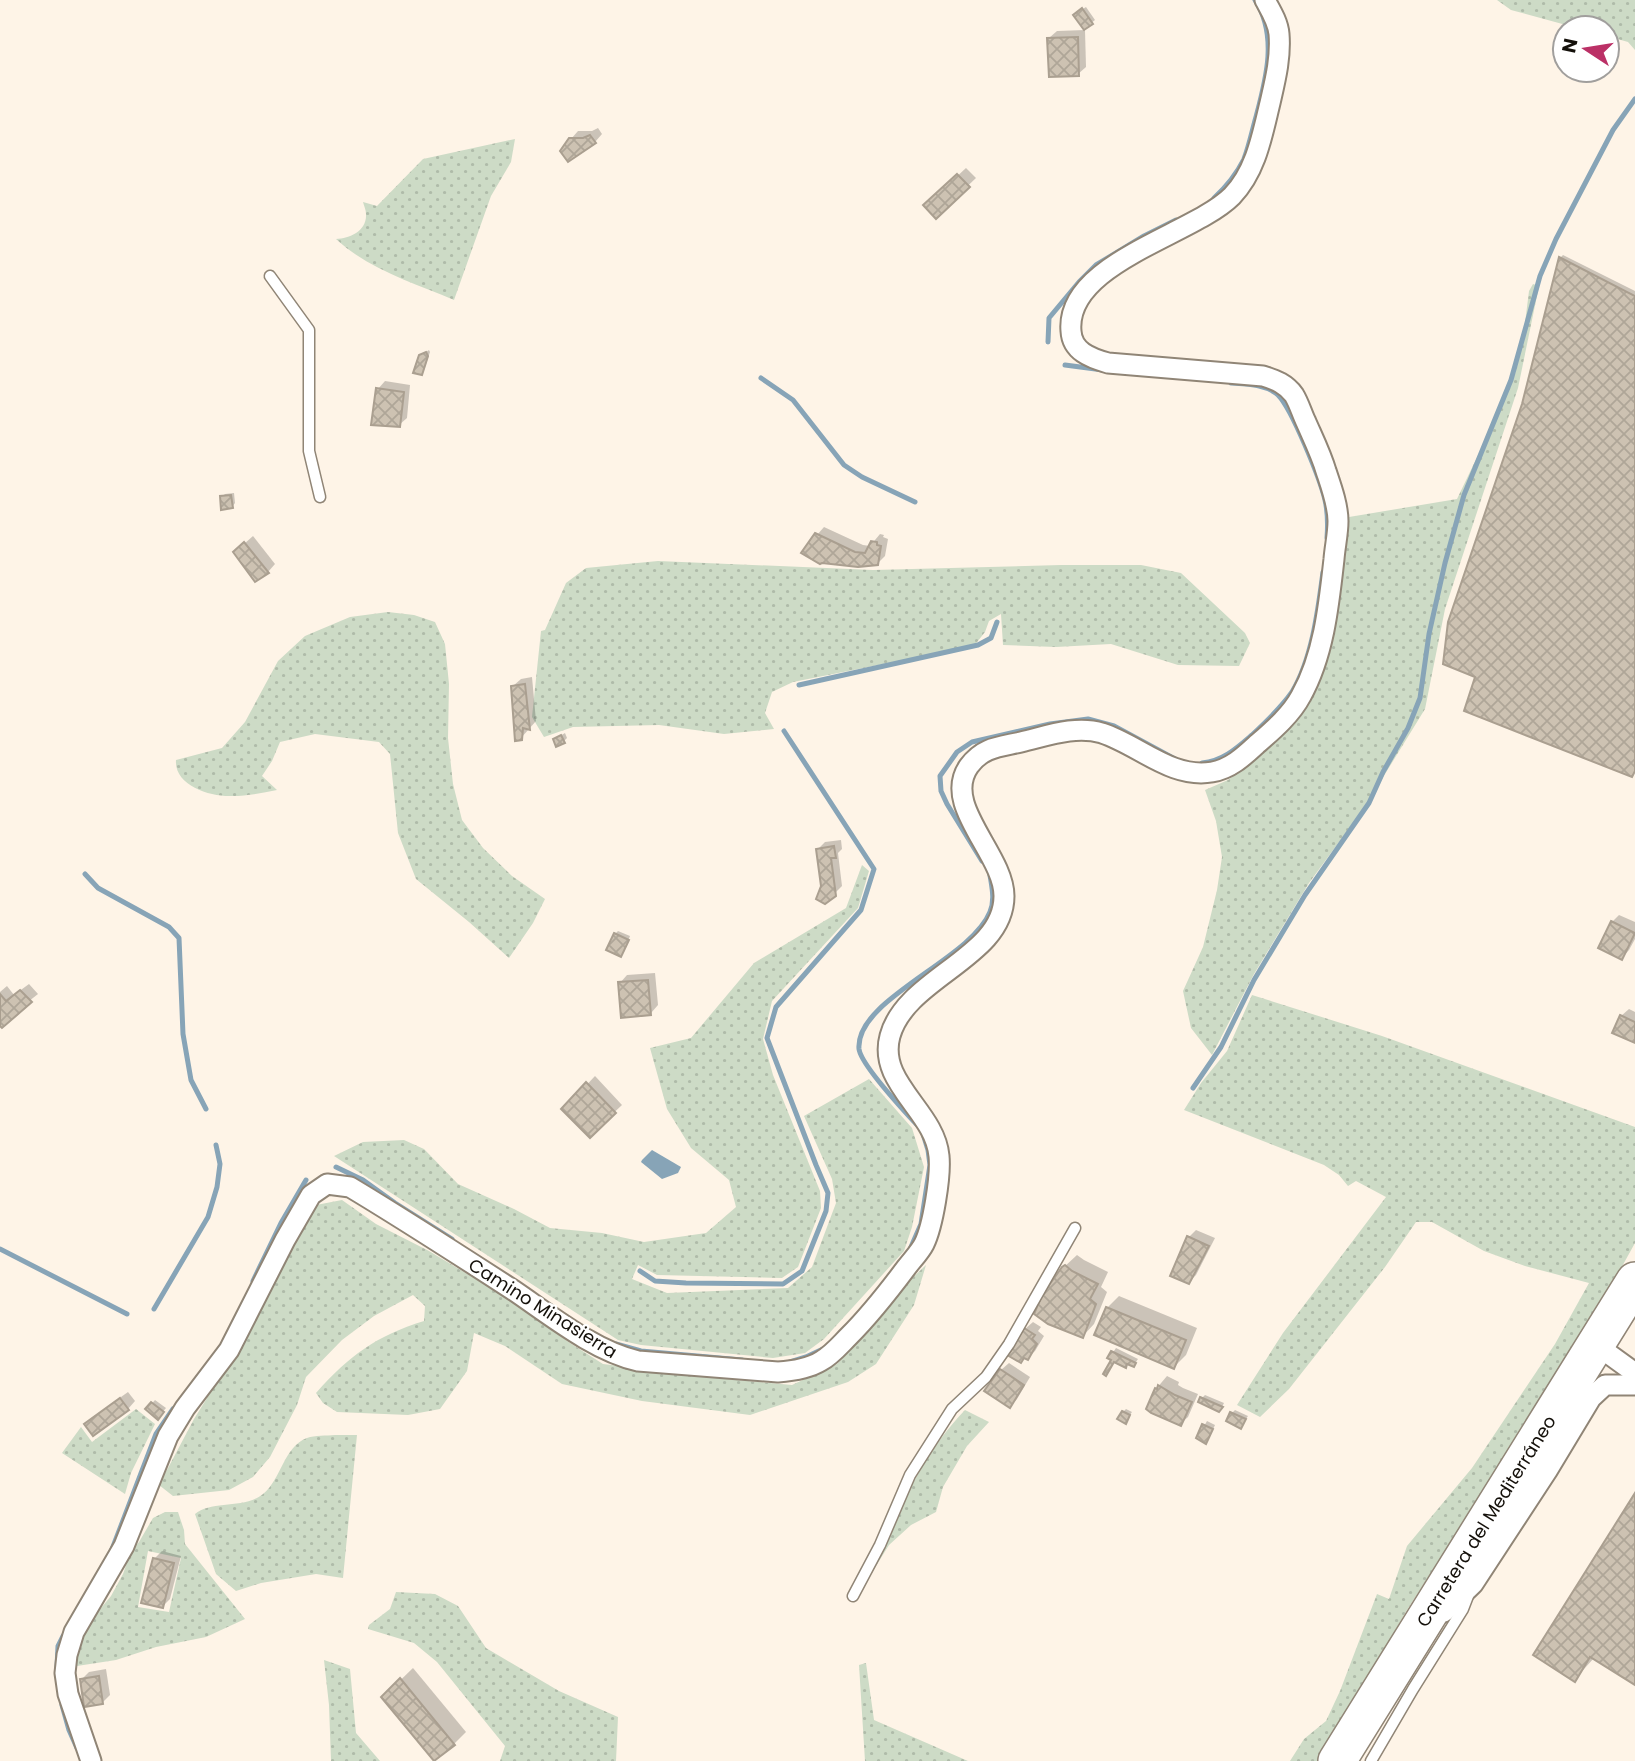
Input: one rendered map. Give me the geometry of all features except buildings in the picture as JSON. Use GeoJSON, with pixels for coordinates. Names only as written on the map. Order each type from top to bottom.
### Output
{"type":"FeatureCollection","features":[{"type":"Feature","properties":{"kind":"highway","name":"Carretera del Mediterráneo"},"geometry":{"type":"LineString","coordinates":[[1337,1761],[1635,1281]]}},
{"type":"Feature","properties":{"kind":"street","name":"Camino Minasierra"},"geometry":{"type":"LineString","coordinates":[[91,1761],[68,1694],[65,1673],[74,1632],[124,1546],[168,1436],[185,1408],[229,1350],[311,1195],[327,1184],[350,1187],[589,1341],[623,1357],[638,1361],[778,1372],[794,1371],[820,1362],[834,1352],[876,1307],[924,1244],[936,1202],[939,1155],[934,1138],[892,1072],[888,1040],[894,1023],[911,1000],[987,939],[1001,919],[1004,893],[1001,876],[962,798],[962,780],[966,770],[984,751],[1067,731],[1084,730],[1102,733],[1175,769],[1193,773],[1211,772],[1238,761],[1270,733],[1300,698],[1312,673],[1320,645],[1331,592],[1338,522],[1326,469],[1295,396],[1278,380],[1263,376],[1094,359],[1079,350],[1071,339],[1070,320],[1074,306],[1106,271],[1134,252],[1218,209],[1243,183],[1256,157],[1278,68],[1279,34],[1265,0]]}},
{"type":"Feature","properties":{"kind":"street"},"geometry":{"type":"LineString","coordinates":[[1595,1344],[1635,1373]]}},
{"type":"Feature","properties":{"kind":"street"},"geometry":{"type":"LineString","coordinates":[[1405,1650],[1473,1584],[1591,1398],[1605,1385],[1635,1385]]}},
{"type":"Feature","properties":{"kind":"lane"},"geometry":{"type":"LineString","coordinates":[[271,276],[309,330],[309,451],[320,497]]}},
{"type":"Feature","properties":{"kind":"lane"},"geometry":{"type":"LineString","coordinates":[[853,1597],[880,1545],[910,1475],[952,1409],[986,1377],[1009,1343],[1075,1228]]}},
{"type":"Feature","properties":{"kind":"lane"},"geometry":{"type":"LineString","coordinates":[[1371,1761],[1463,1609],[1473,1584]]}},
{"type":"Feature","properties":{"kind":"green space"},"geometry":{"type":"Polygon","coordinates":[[[1497,0],[1635,0],[1635,50],[1628,42],[1621,40],[1621,14],[1551,14],[1551,21],[1511,10],[1497,0]]]}},
{"type":"Feature","properties":{"kind":"green space"},"geometry":{"type":"Polygon","coordinates":[[[515,139],[511,162],[491,196],[454,300],[377,267],[336,239],[352,235],[361,229],[366,220],[363,202],[377,206],[423,159],[515,139]]]}},
{"type":"Feature","properties":{"kind":"green space"},"geometry":{"type":"Polygon","coordinates":[[[1533,284],[1539,286],[1518,388],[1445,609],[1425,709],[1366,805],[1309,883],[1254,974],[1212,1055],[1191,1028],[1183,991],[1203,947],[1222,857],[1216,821],[1205,790],[1228,780],[1269,748],[1289,729],[1319,684],[1333,638],[1349,517],[1457,499],[1515,374],[1529,291],[1533,284]]]}},
{"type":"Feature","properties":{"kind":"green space"},"geometry":{"type":"Polygon","coordinates":[[[658,561],[873,570],[1141,565],[1181,573],[1245,633],[1250,643],[1239,666],[1178,665],[1111,644],[1056,647],[1003,645],[1001,614],[989,621],[985,632],[974,646],[793,682],[772,692],[765,713],[774,729],[724,734],[659,725],[573,727],[544,737],[532,717],[541,631],[545,630],[566,583],[586,568],[658,561]]]}},
{"type":"Feature","properties":{"kind":"green space"},"geometry":{"type":"Polygon","coordinates":[[[388,612],[414,615],[435,622],[445,644],[449,684],[448,738],[453,784],[462,820],[483,848],[512,876],[545,899],[533,923],[509,958],[416,879],[398,833],[390,754],[379,742],[315,734],[280,742],[262,776],[277,790],[249,795],[223,796],[205,792],[187,783],[177,769],[176,760],[222,748],[245,722],[278,661],[305,636],[350,617],[388,612]]]}},
{"type":"Feature","properties":{"kind":"green space"},"geometry":{"type":"Polygon","coordinates":[[[862,865],[869,871],[858,908],[772,1001],[763,1039],[773,1075],[820,1191],[821,1208],[798,1267],[782,1278],[657,1275],[638,1265],[632,1279],[667,1293],[788,1288],[812,1267],[836,1203],[832,1179],[804,1116],[869,1079],[912,1128],[924,1167],[912,1227],[904,1251],[824,1339],[805,1353],[773,1358],[641,1345],[618,1340],[334,1156],[363,1142],[404,1140],[424,1149],[458,1184],[550,1228],[602,1233],[644,1242],[706,1233],[736,1207],[729,1180],[691,1148],[667,1109],[650,1048],[691,1038],[754,963],[846,908],[862,865]]]}},
{"type":"Feature","properties":{"kind":"green space"},"geometry":{"type":"Polygon","coordinates":[[[1252,995],[1382,1036],[1635,1127],[1635,1243],[1562,1368],[1407,1610],[1319,1761],[1290,1761],[1304,1739],[1326,1721],[1377,1594],[1389,1599],[1407,1546],[1472,1468],[1555,1344],[1589,1283],[1525,1266],[1484,1251],[1432,1222],[1416,1222],[1385,1267],[1289,1389],[1260,1417],[1237,1405],[1283,1333],[1386,1197],[1356,1181],[1348,1186],[1339,1175],[1324,1165],[1184,1110],[1201,1083],[1227,1051],[1252,995]]]}},
{"type":"Feature","properties":{"kind":"green space"},"geometry":{"type":"Polygon","coordinates":[[[342,1200],[376,1224],[429,1251],[514,1302],[603,1364],[717,1378],[792,1385],[837,1364],[926,1265],[914,1305],[876,1364],[848,1382],[750,1415],[642,1401],[562,1384],[505,1346],[474,1333],[467,1371],[440,1409],[408,1415],[337,1412],[323,1403],[316,1393],[352,1357],[392,1333],[424,1321],[425,1306],[413,1295],[374,1316],[342,1340],[306,1377],[297,1405],[270,1457],[253,1477],[229,1490],[173,1496],[159,1485],[194,1419],[237,1350],[277,1269],[316,1205],[342,1200]]]}},
{"type":"Feature","properties":{"kind":"green space"},"geometry":{"type":"Polygon","coordinates":[[[136,1409],[155,1424],[131,1473],[125,1494],[62,1453],[81,1427],[92,1442],[136,1409]]]}},
{"type":"Feature","properties":{"kind":"green space"},"geometry":{"type":"Polygon","coordinates":[[[965,1410],[989,1422],[967,1446],[943,1487],[936,1512],[911,1525],[889,1545],[868,1579],[921,1469],[948,1429],[965,1410]]]}},
{"type":"Feature","properties":{"kind":"green space"},"geometry":{"type":"Polygon","coordinates":[[[357,1435],[343,1578],[316,1574],[261,1583],[236,1591],[216,1574],[195,1514],[210,1507],[256,1499],[269,1488],[299,1442],[310,1437],[357,1435]]]}},
{"type":"Feature","properties":{"kind":"green space"},"geometry":{"type":"Polygon","coordinates":[[[165,1512],[178,1512],[185,1544],[245,1619],[206,1637],[156,1647],[116,1660],[77,1666],[76,1651],[81,1636],[111,1596],[131,1551],[153,1518],[165,1512]],[[148,1551],[138,1607],[169,1612],[181,1558],[148,1551]]]}},
{"type":"Feature","properties":{"kind":"green space"},"geometry":{"type":"Polygon","coordinates":[[[396,1592],[435,1594],[458,1606],[486,1648],[559,1691],[618,1717],[616,1761],[500,1761],[505,1746],[437,1662],[414,1643],[368,1629],[369,1625],[390,1609],[396,1592]]]}},
{"type":"Feature","properties":{"kind":"green space"},"geometry":{"type":"Polygon","coordinates":[[[324,1660],[350,1669],[356,1733],[380,1761],[331,1761],[324,1660]]]}},
{"type":"Feature","properties":{"kind":"green space"},"geometry":{"type":"Polygon","coordinates":[[[866,1663],[874,1720],[968,1761],[865,1761],[859,1665],[866,1663]]]}},
{"type":"Feature","properties":{"kind":"water"},"geometry":{"type":"Polygon","coordinates":[[[652,1150],[681,1167],[678,1173],[662,1179],[641,1162],[652,1150]]]}},
{"type":"Feature","properties":{"kind":"waterway"},"geometry":{"type":"LineString","coordinates":[[1214,198],[1231,180],[1244,159],[1263,88],[1268,43],[1262,14],[1255,0]]}},
{"type":"Feature","properties":{"kind":"waterway"},"geometry":{"type":"LineString","coordinates":[[1193,1088],[1221,1047],[1254,980],[1305,895],[1369,803],[1408,728],[1420,698],[1429,634],[1464,495],[1511,380],[1540,276],[1556,239],[1613,130],[1635,99]]}},
{"type":"Feature","properties":{"kind":"waterway"},"geometry":{"type":"LineString","coordinates":[[1048,342],[1049,318],[1096,265],[1176,220]]}},
{"type":"Feature","properties":{"kind":"waterway"},"geometry":{"type":"LineString","coordinates":[[1065,365],[1103,370]]}},
{"type":"Feature","properties":{"kind":"waterway"},"geometry":{"type":"LineString","coordinates":[[761,378],[793,400],[844,465],[862,477],[915,502]]}},
{"type":"Feature","properties":{"kind":"waterway"},"geometry":{"type":"LineString","coordinates":[[1231,383],[1268,389],[1278,395],[1291,414],[1325,500],[1327,538]]}},
{"type":"Feature","properties":{"kind":"waterway"},"geometry":{"type":"LineString","coordinates":[[1202,763],[1223,757],[1241,745],[1273,715],[1292,692],[1309,650],[1323,572]]}},
{"type":"Feature","properties":{"kind":"waterway"},"geometry":{"type":"LineString","coordinates":[[799,685],[978,645],[991,638],[997,622]]}},
{"type":"Feature","properties":{"kind":"waterway"},"geometry":{"type":"LineString","coordinates":[[982,861],[941,791],[940,776],[957,752],[972,742],[1050,724],[1088,719],[1114,726],[1175,759]]}},
{"type":"Feature","properties":{"kind":"waterway"},"geometry":{"type":"LineString","coordinates":[[640,1271],[655,1281],[783,1284],[802,1271],[826,1211],[828,1193],[767,1038],[776,1007],[861,910],[874,869],[784,731]]}},
{"type":"Feature","properties":{"kind":"waterway"},"geometry":{"type":"LineString","coordinates":[[85,874],[98,888],[169,927],[179,938],[183,1034],[191,1080],[206,1109]]}},
{"type":"Feature","properties":{"kind":"waterway"},"geometry":{"type":"LineString","coordinates":[[918,1126],[867,1066],[859,1049],[863,1031],[875,1013],[894,996],[961,947],[979,930],[992,907],[990,875]]}},
{"type":"Feature","properties":{"kind":"waterway"},"geometry":{"type":"LineString","coordinates":[[911,1247],[921,1224],[930,1165],[924,1137]]}},
{"type":"Feature","properties":{"kind":"waterway"},"geometry":{"type":"LineString","coordinates":[[154,1309],[208,1217],[217,1187],[220,1164],[216,1145]]}},
{"type":"Feature","properties":{"kind":"waterway"},"geometry":{"type":"LineString","coordinates":[[336,1167],[363,1180],[452,1239]]}},
{"type":"Feature","properties":{"kind":"waterway"},"geometry":{"type":"LineString","coordinates":[[253,1281],[281,1223],[306,1180]]}},
{"type":"Feature","properties":{"kind":"waterway"},"geometry":{"type":"LineString","coordinates":[[0,1249],[127,1314]]}},
{"type":"Feature","properties":{"kind":"waterway"},"geometry":{"type":"LineString","coordinates":[[616,1344],[641,1351],[742,1360]]}},
{"type":"Feature","properties":{"kind":"waterway"},"geometry":{"type":"LineString","coordinates":[[790,1362],[823,1349]]}},
{"type":"Feature","properties":{"kind":"waterway"},"geometry":{"type":"LineString","coordinates":[[111,1552],[156,1434],[173,1409]]}},
{"type":"Feature","properties":{"kind":"waterway"},"geometry":{"type":"LineString","coordinates":[[57,1667],[58,1646],[63,1636]]}},
{"type":"Feature","properties":{"kind":"waterway"},"geometry":{"type":"LineString","coordinates":[[62,1705],[77,1748]]}}]}
